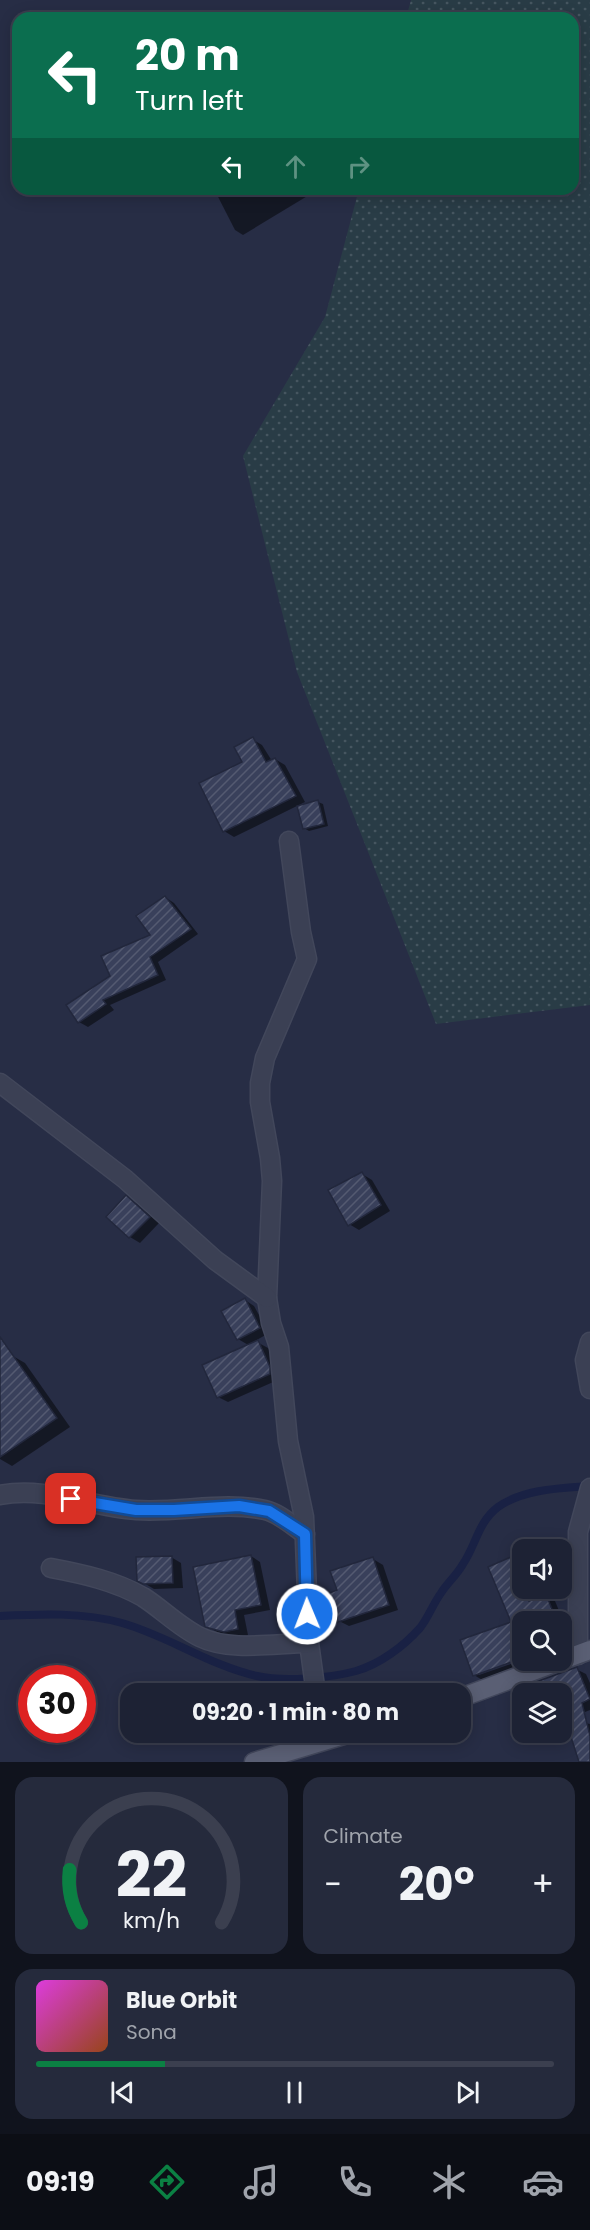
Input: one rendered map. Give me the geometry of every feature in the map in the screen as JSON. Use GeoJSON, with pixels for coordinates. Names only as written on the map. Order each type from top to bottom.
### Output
{"type":"FeatureCollection","features":[{"type":"Feature","properties":{"kind":"main road"},"geometry":{"type":"LineString","coordinates":[[471,1694],[584,1652]]}},
{"type":"Feature","properties":{"kind":"main road"},"geometry":{"type":"LineString","coordinates":[[254,1762],[306,1743]]}},
{"type":"Feature","properties":{"kind":"street"},"geometry":{"type":"LineString","coordinates":[[289,841],[301,932],[307,959],[265,1058],[260,1083],[260,1102],[272,1181],[267,1298],[282,1367],[288,1441],[304,1517],[310,1652],[314,1683]]}},
{"type":"Feature","properties":{"kind":"street"},"geometry":{"type":"LineString","coordinates":[[0,1083],[125,1179],[215,1260],[267,1298]]}},
{"type":"Feature","properties":{"kind":"street"},"geometry":{"type":"LineString","coordinates":[[590,1342],[585,1360],[590,1389]]}},
{"type":"Feature","properties":{"kind":"street"},"geometry":{"type":"LineString","coordinates":[[0,1495],[20,1491],[136,1510],[239,1506],[269,1511],[305,1534]]}},
{"type":"Feature","properties":{"kind":"street"},"geometry":{"type":"LineString","coordinates":[[584,1652],[578,1532],[588,1496]]}},
{"type":"Feature","properties":{"kind":"street"},"geometry":{"type":"LineString","coordinates":[[51,1568],[80,1573],[113,1583],[142,1596],[200,1637],[220,1643],[310,1652]]}},
{"type":"Feature","properties":{"kind":"shaded area"},"geometry":{"type":"Polygon","coordinates":[[[411,0],[590,0],[590,1005],[436,1024],[297,672],[243,456],[325,317],[357,195],[579,195],[579,12],[408,12],[411,0]]]}},
{"type":"Feature","properties":{"kind":"building"},"geometry":{"type":"Polygon","coordinates":[[[253,737],[266,762],[275,758],[296,796],[223,832],[199,783],[242,762],[234,747],[253,737]]]}},
{"type":"Feature","properties":{"kind":"building"},"geometry":{"type":"Polygon","coordinates":[[[318,800],[324,824],[303,829],[297,806],[318,800]]]}},
{"type":"Feature","properties":{"kind":"building"},"geometry":{"type":"Polygon","coordinates":[[[165,896],[191,929],[150,957],[158,975],[103,1000],[106,1004],[78,1023],[66,1005],[110,976],[101,956],[150,935],[136,916],[165,896]]]}},
{"type":"Feature","properties":{"kind":"building"},"geometry":{"type":"Polygon","coordinates":[[[362,1172],[381,1205],[348,1226],[328,1190],[362,1172]]]}},
{"type":"Feature","properties":{"kind":"building"},"geometry":{"type":"Polygon","coordinates":[[[126,1195],[150,1217],[129,1238],[106,1217],[126,1195]]]}},
{"type":"Feature","properties":{"kind":"building"},"geometry":{"type":"Polygon","coordinates":[[[245,1298],[260,1328],[237,1340],[221,1311],[245,1298]]]}},
{"type":"Feature","properties":{"kind":"building"},"geometry":{"type":"Polygon","coordinates":[[[0,1337],[57,1418],[0,1457],[0,1337]]]}},
{"type":"Feature","properties":{"kind":"building"},"geometry":{"type":"Polygon","coordinates":[[[258,1340],[270,1367],[270,1374],[217,1398],[202,1365],[258,1340]]]}},
{"type":"Feature","properties":{"kind":"building"},"geometry":{"type":"Polygon","coordinates":[[[251,1555],[261,1605],[235,1610],[238,1629],[224,1632],[205,1627],[193,1567],[251,1555]]]}},
{"type":"Feature","properties":{"kind":"building"},"geometry":{"type":"Polygon","coordinates":[[[172,1556],[173,1583],[143,1584],[137,1581],[136,1557],[172,1556]]]}},
{"type":"Feature","properties":{"kind":"building"},"geometry":{"type":"Polygon","coordinates":[[[373,1557],[389,1605],[338,1622],[329,1593],[337,1590],[330,1571],[373,1557]]]}},
{"type":"Feature","properties":{"kind":"building"},"geometry":{"type":"Polygon","coordinates":[[[511,1557],[512,1599],[528,1599],[529,1601],[548,1599],[553,1611],[512,1611],[512,1662],[473,1676],[460,1640],[511,1622],[488,1567],[511,1557]]]}},
{"type":"Feature","properties":{"kind":"building"},"geometry":{"type":"Polygon","coordinates":[[[577,1667],[590,1699],[582,1703],[590,1736],[590,1762],[579,1762],[572,1740],[572,1683],[533,1683],[572,1671],[577,1667]]]}},
{"type":"Feature","properties":{"kind":"waterway"},"geometry":{"type":"LineString","coordinates":[[0,1616],[61,1615],[107,1619],[156,1635],[223,1665],[268,1678],[321,1677],[356,1671],[383,1659],[399,1648],[420,1628],[443,1589],[461,1568],[486,1520],[498,1507],[530,1493],[590,1486]]}},
{"type":"Feature","properties":{"kind":"route"},"geometry":{"type":"LineString","coordinates":[[71,1499],[136,1510],[239,1506],[269,1511],[305,1534],[307,1614]]}}]}
